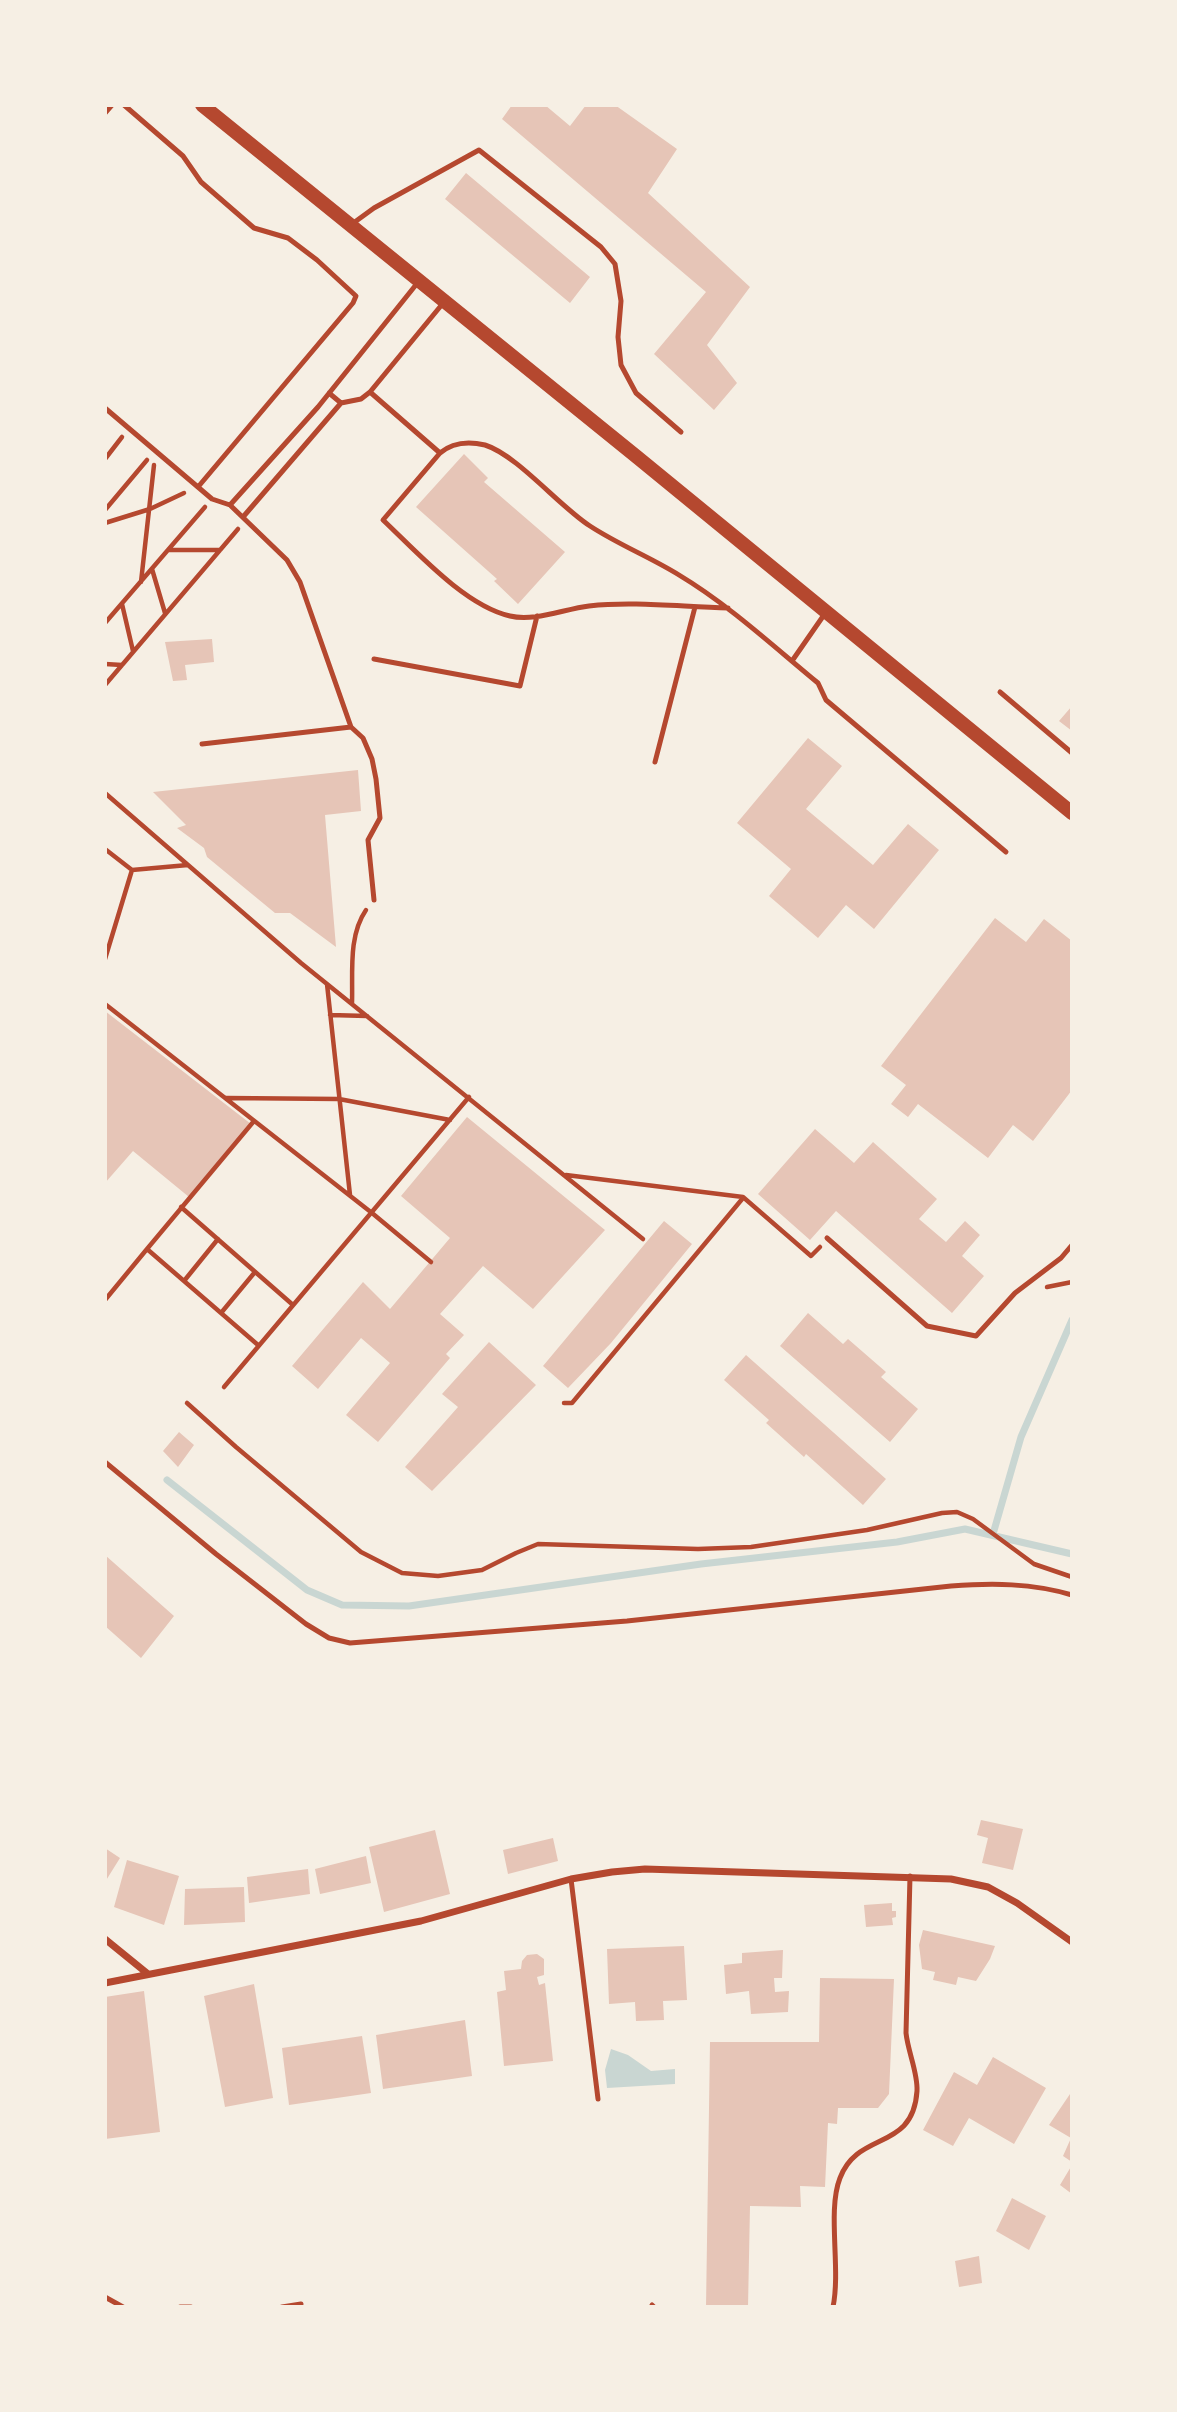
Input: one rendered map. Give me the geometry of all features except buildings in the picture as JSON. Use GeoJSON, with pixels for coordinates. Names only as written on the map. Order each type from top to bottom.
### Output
{"type":"FeatureCollection","features":[{"type":"Feature","properties":{"kind":"main road"},"geometry":{"type":"LineString","coordinates":[[202,105],[1072,813]]}},
{"type":"Feature","properties":{"kind":"street"},"geometry":{"type":"LineString","coordinates":[[105,1983],[421,1921],[571,1879],[645,1869],[951,1879],[988,1887],[1017,1903],[1072,1942]]}},
{"type":"Feature","properties":{"kind":"street"},"geometry":{"type":"LineString","coordinates":[[105,1940],[148,1974]]}},
{"type":"Feature","properties":{"kind":"lane"},"geometry":{"type":"LineString","coordinates":[[105,113],[112,105]]}},
{"type":"Feature","properties":{"kind":"lane"},"geometry":{"type":"LineString","coordinates":[[124,105],[183,156],[201,182],[254,228],[288,238],[356,296],[353,303],[198,487]]}},
{"type":"Feature","properties":{"kind":"lane"},"geometry":{"type":"LineString","coordinates":[[350,225],[374,208],[479,150],[601,247],[615,264],[621,301],[618,337],[621,365],[636,393],[681,432]]}},
{"type":"Feature","properties":{"kind":"lane"},"geometry":{"type":"LineString","coordinates":[[230,505],[329,393],[419,282]]}},
{"type":"Feature","properties":{"kind":"lane"},"geometry":{"type":"LineString","coordinates":[[244,519],[341,403],[361,399],[370,392],[444,302]]}},
{"type":"Feature","properties":{"kind":"lane"},"geometry":{"type":"LineString","coordinates":[[370,392],[440,453]]}},
{"type":"Feature","properties":{"kind":"lane"},"geometry":{"type":"LineString","coordinates":[[329,393],[341,403]]}},
{"type":"Feature","properties":{"kind":"lane"},"geometry":{"type":"LineString","coordinates":[[105,408],[212,499],[230,505],[287,560],[300,582],[351,727],[363,738],[372,758],[380,818],[368,840],[374,900]]}},
{"type":"Feature","properties":{"kind":"lane"},"geometry":{"type":"LineString","coordinates":[[729,608],[619,604],[588,606],[537,616],[511,617],[482,604],[437,572],[383,520],[448,446],[469,442],[487,446],[508,459],[589,525],[679,575],[729,608],[818,683],[826,700],[1006,852]]}},
{"type":"Feature","properties":{"kind":"lane"},"geometry":{"type":"LineString","coordinates":[[655,762],[695,607]]}},
{"type":"Feature","properties":{"kind":"lane"},"geometry":{"type":"LineString","coordinates":[[792,661],[826,611]]}},
{"type":"Feature","properties":{"kind":"lane"},"geometry":{"type":"LineString","coordinates":[[373,659],[520,686],[537,616]]}},
{"type":"Feature","properties":{"kind":"lane"},"geometry":{"type":"LineString","coordinates":[[1000,692],[1072,753]]}},
{"type":"Feature","properties":{"kind":"lane"},"geometry":{"type":"LineString","coordinates":[[202,744],[351,727]]}},
{"type":"Feature","properties":{"kind":"lane"},"geometry":{"type":"LineString","coordinates":[[827,1238],[928,1326],[976,1336],[1015,1293],[1061,1258],[1072,1245]]}},
{"type":"Feature","properties":{"kind":"lane"},"geometry":{"type":"LineString","coordinates":[[105,1462],[306,1624],[329,1639],[350,1643],[627,1621],[993,1583],[1029,1586],[1072,1595]]}},
{"type":"Feature","properties":{"kind":"lane"},"geometry":{"type":"LineString","coordinates":[[833,2307],[837,2289],[835,2192],[841,2175],[851,2158],[863,2148],[895,2135],[910,2120],[915,2105],[918,2088],[906,2033],[910,1876]]}},
{"type":"Feature","properties":{"kind":"lane"},"geometry":{"type":"LineString","coordinates":[[571,1879],[598,2099]]}},
{"type":"Feature","properties":{"kind":"lane"},"geometry":{"type":"LineString","coordinates":[[105,2298],[123,2307]]}},
{"type":"Feature","properties":{"kind":"lane"},"geometry":{"type":"LineString","coordinates":[[282,2307],[301,2304]]}},
{"type":"Feature","properties":{"kind":"lane"},"geometry":{"type":"LineString","coordinates":[[180,2307],[191,2307]]}},
{"type":"Feature","properties":{"kind":"path"},"geometry":{"type":"LineString","coordinates":[[105,459],[130,428]]}},
{"type":"Feature","properties":{"kind":"path"},"geometry":{"type":"LineString","coordinates":[[141,582],[156,450]]}},
{"type":"Feature","properties":{"kind":"path"},"geometry":{"type":"LineString","coordinates":[[105,510],[156,450]]}},
{"type":"Feature","properties":{"kind":"path"},"geometry":{"type":"LineString","coordinates":[[105,523],[150,509],[198,487]]}},
{"type":"Feature","properties":{"kind":"path"},"geometry":{"type":"LineString","coordinates":[[105,623],[212,499]]}},
{"type":"Feature","properties":{"kind":"path"},"geometry":{"type":"LineString","coordinates":[[105,685],[244,519]]}},
{"type":"Feature","properties":{"kind":"path"},"geometry":{"type":"LineString","coordinates":[[169,550],[220,550]]}},
{"type":"Feature","properties":{"kind":"path"},"geometry":{"type":"LineString","coordinates":[[152,569],[166,614]]}},
{"type":"Feature","properties":{"kind":"path"},"geometry":{"type":"LineString","coordinates":[[122,604],[134,652]]}},
{"type":"Feature","properties":{"kind":"path"},"geometry":{"type":"LineString","coordinates":[[105,664],[122,665]]}},
{"type":"Feature","properties":{"kind":"path"},"geometry":{"type":"LineString","coordinates":[[105,793],[326,984],[643,1239]]}},
{"type":"Feature","properties":{"kind":"path"},"geometry":{"type":"LineString","coordinates":[[105,849],[132,870],[188,865]]}},
{"type":"Feature","properties":{"kind":"path"},"geometry":{"type":"LineString","coordinates":[[105,958],[132,870]]}},
{"type":"Feature","properties":{"kind":"path"},"geometry":{"type":"LineString","coordinates":[[352,1004],[353,948],[363,915],[374,900]]}},
{"type":"Feature","properties":{"kind":"path"},"geometry":{"type":"LineString","coordinates":[[326,984],[350,1196]]}},
{"type":"Feature","properties":{"kind":"path"},"geometry":{"type":"LineString","coordinates":[[105,1004],[431,1262]]}},
{"type":"Feature","properties":{"kind":"path"},"geometry":{"type":"LineString","coordinates":[[330,1015],[367,1016]]}},
{"type":"Feature","properties":{"kind":"path"},"geometry":{"type":"LineString","coordinates":[[224,1387],[469,1097]]}},
{"type":"Feature","properties":{"kind":"path"},"geometry":{"type":"LineString","coordinates":[[226,1098],[339,1098],[450,1119]]}},
{"type":"Feature","properties":{"kind":"path"},"geometry":{"type":"LineString","coordinates":[[105,1300],[254,1121]]}},
{"type":"Feature","properties":{"kind":"path"},"geometry":{"type":"LineString","coordinates":[[564,1174],[743,1197],[811,1256],[827,1238]]}},
{"type":"Feature","properties":{"kind":"path"},"geometry":{"type":"LineString","coordinates":[[564,1403],[572,1403],[743,1197]]}},
{"type":"Feature","properties":{"kind":"path"},"geometry":{"type":"LineString","coordinates":[[181,1207],[293,1305]]}},
{"type":"Feature","properties":{"kind":"path"},"geometry":{"type":"LineString","coordinates":[[184,1281],[218,1239]]}},
{"type":"Feature","properties":{"kind":"path"},"geometry":{"type":"LineString","coordinates":[[147,1249],[258,1345]]}},
{"type":"Feature","properties":{"kind":"path"},"geometry":{"type":"LineString","coordinates":[[221,1313],[255,1272]]}},
{"type":"Feature","properties":{"kind":"path"},"geometry":{"type":"LineString","coordinates":[[187,1403],[361,1552],[402,1573],[438,1576],[482,1570],[538,1544],[698,1549],[751,1547],[867,1530],[942,1513],[957,1513],[972,1519],[1034,1564],[1072,1577]]}},
{"type":"Feature","properties":{"kind":"shaded area"},"geometry":{"type":"Polygon","coordinates":[[[611,2049],[628,2055],[651,2071],[675,2069],[675,2084],[607,2088],[605,2070],[611,2049]]]}},
{"type":"Feature","properties":{"kind":"waterway"},"geometry":{"type":"LineString","coordinates":[[993,1534],[1021,1437],[1072,1320]]}},
{"type":"Feature","properties":{"kind":"waterway"},"geometry":{"type":"LineString","coordinates":[[167,1480],[307,1590],[342,1605],[409,1606],[701,1564],[897,1542],[965,1529],[1072,1554]]}}]}
